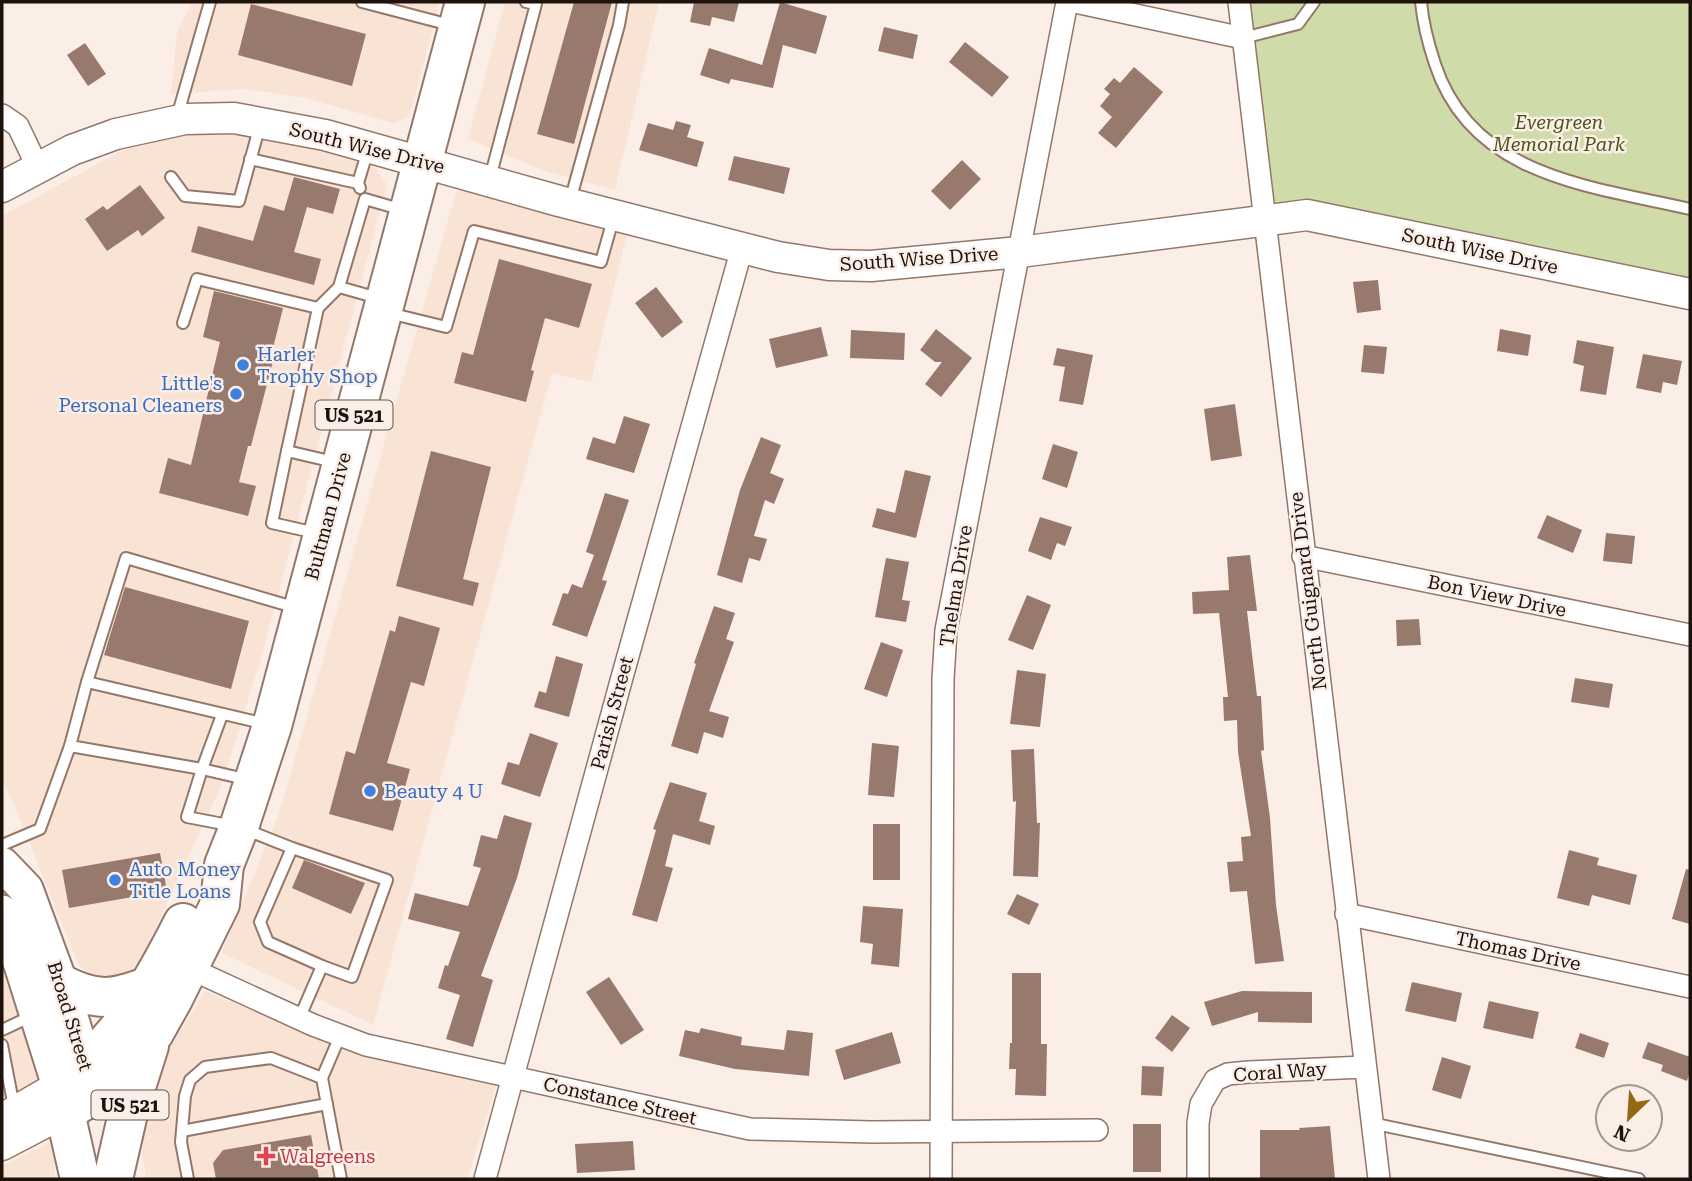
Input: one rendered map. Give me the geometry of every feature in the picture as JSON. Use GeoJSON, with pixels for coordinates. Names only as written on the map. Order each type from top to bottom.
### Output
{"type":"FeatureCollection","features":[{"type":"Feature","properties":{"kind":"highway","name":"Bultman Drive"},"geometry":{"type":"LineString","coordinates":[[76,1090],[126,1065],[154,1032],[168,970],[197,894],[224,864],[239,827],[272,726],[462,14]]}},
{"type":"Feature","properties":{"kind":"highway","name":"Bultman Drive"},"geometry":{"type":"LineString","coordinates":[[76,1090],[130,1015],[168,970]]}},
{"type":"Feature","properties":{"kind":"highway"},"geometry":{"type":"LineString","coordinates":[[61,984],[80,993],[109,998],[122,996],[168,970]]}},
{"type":"Feature","properties":{"kind":"highway","name":"US 521"},"geometry":{"type":"LineString","coordinates":[[113,1179],[129,1109],[154,1032]]}},
{"type":"Feature","properties":{"kind":"highway","name":"Broad Street"},"geometry":{"type":"LineString","coordinates":[[76,1090],[113,1179]]}},
{"type":"Feature","properties":{"kind":"highway","name":"Broad Street"},"geometry":{"type":"LineString","coordinates":[[76,1090],[80,1179]]}},
{"type":"Feature","properties":{"kind":"main road","name":"South Wise Drive"},"geometry":{"type":"LineString","coordinates":[[2,187],[72,150],[116,134],[177,120],[234,118],[369,147],[569,204],[778,257],[829,265],[871,266],[1020,251],[1307,215],[1690,294]]}},
{"type":"Feature","properties":{"kind":"main road","name":"Broad Street"},"geometry":{"type":"LineString","coordinates":[[2,864],[26,888],[61,984],[76,1090]]}},
{"type":"Feature","properties":{"kind":"main road","name":"Broad Street"},"geometry":{"type":"LineString","coordinates":[[5,933],[37,1014],[76,1090]]}},
{"type":"Feature","properties":{"kind":"main road","name":"Bultman Drive"},"geometry":{"type":"LineString","coordinates":[[7,1103],[76,1090]]}},
{"type":"Feature","properties":{"kind":"main road","name":"Bultman Drive"},"geometry":{"type":"LineString","coordinates":[[2,1144],[76,1090]]}},
{"type":"Feature","properties":{"kind":"street","name":"Thelma Drive"},"geometry":{"type":"LineString","coordinates":[[941,1179],[943,679],[946,630],[1067,2]]}},
{"type":"Feature","properties":{"kind":"street"},"geometry":{"type":"LineString","coordinates":[[1075,2],[1243,38]]}},
{"type":"Feature","properties":{"kind":"street","name":"North Guignard Drive"},"geometry":{"type":"LineString","coordinates":[[1239,2],[1378,1179]]}},
{"type":"Feature","properties":{"kind":"street"},"geometry":{"type":"LineString","coordinates":[[2,115],[18,126],[38,167]]}},
{"type":"Feature","properties":{"kind":"street","name":"Parish Street"},"geometry":{"type":"LineString","coordinates":[[485,1179],[617,694],[743,248]]}},
{"type":"Feature","properties":{"kind":"street","name":"Bon View Drive"},"geometry":{"type":"LineString","coordinates":[[1303,556],[1690,635]]}},
{"type":"Feature","properties":{"kind":"street","name":"Thomas Drive"},"geometry":{"type":"LineString","coordinates":[[1346,915],[1690,987]]}},
{"type":"Feature","properties":{"kind":"street","name":"Constance Street"},"geometry":{"type":"LineString","coordinates":[[168,970],[366,1045],[750,1129],[1097,1130]]}},
{"type":"Feature","properties":{"kind":"street","name":"Coral Way"},"geometry":{"type":"LineString","coordinates":[[1198,1179],[1198,1123],[1201,1104],[1215,1080],[1227,1074],[1248,1072],[1364,1067]]}},
{"type":"Feature","properties":{"kind":"lane"},"geometry":{"type":"LineString","coordinates":[[177,120],[210,2]]}},
{"type":"Feature","properties":{"kind":"lane"},"geometry":{"type":"LineString","coordinates":[[362,2],[462,14]]}},
{"type":"Feature","properties":{"kind":"lane"},"geometry":{"type":"LineString","coordinates":[[490,181],[536,4],[526,2]]}},
{"type":"Feature","properties":{"kind":"lane"},"geometry":{"type":"LineString","coordinates":[[569,204],[623,2]]}},
{"type":"Feature","properties":{"kind":"lane"},"geometry":{"type":"LineString","coordinates":[[1243,38],[1298,24],[1314,2]]}},
{"type":"Feature","properties":{"kind":"lane"},"geometry":{"type":"LineString","coordinates":[[1421,2],[1423,27],[1443,89],[1470,127],[1499,151],[1531,168],[1565,181],[1690,209]]}},
{"type":"Feature","properties":{"kind":"lane"},"geometry":{"type":"LineString","coordinates":[[172,177],[185,196],[239,201],[260,122]]}},
{"type":"Feature","properties":{"kind":"lane"},"geometry":{"type":"LineString","coordinates":[[323,535],[272,523],[318,308],[339,287],[365,199],[358,183],[369,147]]}},
{"type":"Feature","properties":{"kind":"lane"},"geometry":{"type":"LineString","coordinates":[[250,159],[358,183]]}},
{"type":"Feature","properties":{"kind":"lane"},"geometry":{"type":"LineString","coordinates":[[365,199],[409,212]]}},
{"type":"Feature","properties":{"kind":"lane"},"geometry":{"type":"LineString","coordinates":[[339,287],[446,327],[474,231],[601,262],[614,215]]}},
{"type":"Feature","properties":{"kind":"lane"},"geometry":{"type":"LineString","coordinates":[[183,323],[197,279],[318,308]]}},
{"type":"Feature","properties":{"kind":"lane"},"geometry":{"type":"LineString","coordinates":[[286,451],[341,463]]}},
{"type":"Feature","properties":{"kind":"lane"},"geometry":{"type":"LineString","coordinates":[[2,845],[40,829],[70,746],[126,558],[303,610]]}},
{"type":"Feature","properties":{"kind":"lane"},"geometry":{"type":"LineString","coordinates":[[87,682],[272,726]]}},
{"type":"Feature","properties":{"kind":"lane"},"geometry":{"type":"LineString","coordinates":[[222,715],[187,817],[239,827],[387,880],[352,976],[268,942],[260,922],[292,848]]}},
{"type":"Feature","properties":{"kind":"lane"},"geometry":{"type":"LineString","coordinates":[[70,746],[255,781]]}},
{"type":"Feature","properties":{"kind":"lane"},"geometry":{"type":"LineString","coordinates":[[299,1019],[322,966]]}},
{"type":"Feature","properties":{"kind":"lane"},"geometry":{"type":"LineString","coordinates":[[2,1030],[37,1014]]}},
{"type":"Feature","properties":{"kind":"lane"},"geometry":{"type":"LineString","coordinates":[[340,1036],[322,1078],[341,1179]]}},
{"type":"Feature","properties":{"kind":"lane"},"geometry":{"type":"LineString","coordinates":[[2,1045],[7,1103]]}},
{"type":"Feature","properties":{"kind":"lane"},"geometry":{"type":"LineString","coordinates":[[188,1179],[181,1142],[185,1096],[190,1080],[205,1067],[271,1058],[322,1078]]}},
{"type":"Feature","properties":{"kind":"lane"},"geometry":{"type":"LineString","coordinates":[[182,1130],[327,1104]]}},
{"type":"Feature","properties":{"kind":"lane"},"geometry":{"type":"LineString","coordinates":[[1371,1123],[1639,1179]]}},
{"type":"Feature","properties":{"kind":"shaded area"},"geometry":{"type":"Polygon","coordinates":[[[192,2],[440,2],[409,117],[393,123],[306,98],[244,89],[171,94],[177,32],[192,2]]]}},
{"type":"Feature","properties":{"kind":"shaded area"},"geometry":{"type":"Polygon","coordinates":[[[505,2],[659,2],[615,190],[545,171],[468,139],[505,2]]]}},
{"type":"Feature","properties":{"kind":"shaded area"},"geometry":{"type":"Polygon","coordinates":[[[191,134],[277,137],[375,168],[387,185],[260,662],[222,784],[144,953],[130,974],[95,977],[79,966],[15,806],[2,781],[2,216],[123,150],[191,134]]]}},
{"type":"Feature","properties":{"kind":"shaded area"},"geometry":{"type":"Polygon","coordinates":[[[473,186],[629,225],[591,382],[552,373],[373,1025],[222,953],[279,814],[456,192],[473,186]]]}},
{"type":"Feature","properties":{"kind":"shaded area"},"geometry":{"type":"Polygon","coordinates":[[[2,963],[40,1088],[2,1108],[2,963]]]}},
{"type":"Feature","properties":{"kind":"shaded area"},"geometry":{"type":"Polygon","coordinates":[[[205,991],[361,1055],[497,1084],[467,1179],[146,1179],[140,1138],[149,1082],[205,991]]]}},
{"type":"Feature","properties":{"kind":"shaded area"},"geometry":{"type":"Polygon","coordinates":[[[51,1142],[56,1179],[2,1179],[2,1166],[51,1142]]]}},
{"type":"Feature","properties":{"kind":"green space","name":"Evergreen Memorial Park"},"geometry":{"type":"Polygon","coordinates":[[[1238,2],[1690,2],[1690,294],[1264,219],[1238,2]]]}},
{"type":"Feature","properties":{"kind":"building"},"geometry":{"type":"Polygon","coordinates":[[[574,2],[612,2],[574,144],[537,134],[574,2]]]}},
{"type":"Feature","properties":{"kind":"building"},"geometry":{"type":"Polygon","coordinates":[[[694,2],[739,2],[734,22],[712,17],[710,26],[690,22],[694,2]]]}},
{"type":"Feature","properties":{"kind":"building"},"geometry":{"type":"Polygon","coordinates":[[[780,2],[827,16],[816,54],[783,45],[773,88],[731,79],[729,84],[700,75],[709,48],[762,65],[780,2]]]}},
{"type":"Feature","properties":{"kind":"building"},"geometry":{"type":"Polygon","coordinates":[[[251,4],[366,34],[352,86],[238,55],[251,4]]]}},
{"type":"Feature","properties":{"kind":"building"},"geometry":{"type":"Polygon","coordinates":[[[884,27],[918,35],[913,59],[878,51],[884,27]]]}},
{"type":"Feature","properties":{"kind":"building"},"geometry":{"type":"Polygon","coordinates":[[[965,42],[1009,77],[992,97],[949,62],[965,42]]]}},
{"type":"Feature","properties":{"kind":"building"},"geometry":{"type":"Polygon","coordinates":[[[85,43],[106,74],[88,86],[67,55],[85,43]]]}},
{"type":"Feature","properties":{"kind":"building"},"geometry":{"type":"Polygon","coordinates":[[[1134,67],[1163,92],[1116,148],[1098,133],[1112,117],[1100,106],[1110,94],[1104,89],[1114,78],[1120,83],[1134,67]]]}},
{"type":"Feature","properties":{"kind":"building"},"geometry":{"type":"Polygon","coordinates":[[[676,121],[691,125],[687,137],[704,142],[697,167],[639,150],[648,123],[673,130],[676,121]]]}},
{"type":"Feature","properties":{"kind":"building"},"geometry":{"type":"Polygon","coordinates":[[[734,156],[790,168],[784,194],[728,180],[734,156]]]}},
{"type":"Feature","properties":{"kind":"building"},"geometry":{"type":"Polygon","coordinates":[[[962,160],[981,179],[950,210],[931,191],[962,160]]]}},
{"type":"Feature","properties":{"kind":"building"},"geometry":{"type":"Polygon","coordinates":[[[294,177],[340,189],[333,214],[307,207],[294,252],[321,259],[314,285],[191,252],[198,226],[253,241],[264,205],[284,211],[294,177]]]}},
{"type":"Feature","properties":{"kind":"building"},"geometry":{"type":"Polygon","coordinates":[[[140,185],[165,218],[142,236],[138,230],[107,251],[85,219],[103,206],[107,210],[140,185]]]}},
{"type":"Feature","properties":{"kind":"building"},"geometry":{"type":"Polygon","coordinates":[[[499,259],[592,284],[579,328],[545,318],[531,370],[534,371],[526,402],[454,383],[462,352],[473,355],[499,259]]]}},
{"type":"Feature","properties":{"kind":"building"},"geometry":{"type":"Polygon","coordinates":[[[1378,280],[1381,310],[1357,313],[1353,282],[1378,280]]]}},
{"type":"Feature","properties":{"kind":"building"},"geometry":{"type":"Polygon","coordinates":[[[656,287],[683,322],[662,338],[635,303],[656,287]]]}},
{"type":"Feature","properties":{"kind":"building"},"geometry":{"type":"Polygon","coordinates":[[[214,291],[283,308],[271,356],[274,357],[239,482],[256,486],[248,516],[159,493],[168,458],[191,465],[220,342],[203,337],[214,291]]]}},
{"type":"Feature","properties":{"kind":"building"},"geometry":{"type":"Polygon","coordinates":[[[821,327],[828,356],[776,368],[769,339],[821,327]]]}},
{"type":"Feature","properties":{"kind":"building"},"geometry":{"type":"Polygon","coordinates":[[[936,329],[972,358],[941,397],[925,384],[942,362],[935,362],[920,350],[936,329]]]}},
{"type":"Feature","properties":{"kind":"building"},"geometry":{"type":"Polygon","coordinates":[[[1500,329],[1531,335],[1528,356],[1497,351],[1500,329]]]}},
{"type":"Feature","properties":{"kind":"building"},"geometry":{"type":"Polygon","coordinates":[[[851,330],[905,333],[904,360],[850,358],[851,330]]]}},
{"type":"Feature","properties":{"kind":"building"},"geometry":{"type":"Polygon","coordinates":[[[1577,340],[1614,347],[1606,395],[1580,391],[1584,366],[1573,363],[1577,340]]]}},
{"type":"Feature","properties":{"kind":"building"},"geometry":{"type":"Polygon","coordinates":[[[1364,345],[1387,347],[1384,374],[1361,372],[1364,345]]]}},
{"type":"Feature","properties":{"kind":"building"},"geometry":{"type":"Polygon","coordinates":[[[1057,348],[1093,355],[1083,405],[1059,401],[1065,367],[1053,365],[1057,348]]]}},
{"type":"Feature","properties":{"kind":"building"},"geometry":{"type":"Polygon","coordinates":[[[1643,354],[1682,361],[1677,385],[1663,382],[1661,393],[1636,388],[1643,354]]]}},
{"type":"Feature","properties":{"kind":"building"},"geometry":{"type":"Polygon","coordinates":[[[1235,404],[1242,456],[1211,461],[1204,409],[1235,404]]]}},
{"type":"Feature","properties":{"kind":"building"},"geometry":{"type":"Polygon","coordinates":[[[624,416],[650,424],[634,473],[586,459],[593,437],[615,444],[624,416]]]}},
{"type":"Feature","properties":{"kind":"building"},"geometry":{"type":"Polygon","coordinates":[[[761,437],[781,445],[770,473],[784,479],[774,504],[765,500],[754,536],[767,539],[760,561],[749,558],[742,583],[717,575],[740,490],[761,437]]]}},
{"type":"Feature","properties":{"kind":"building"},"geometry":{"type":"Polygon","coordinates":[[[1053,444],[1078,452],[1067,488],[1042,479],[1053,444]]]}},
{"type":"Feature","properties":{"kind":"building"},"geometry":{"type":"Polygon","coordinates":[[[431,451],[491,467],[463,579],[479,583],[473,606],[396,586],[431,451]]]}},
{"type":"Feature","properties":{"kind":"building"},"geometry":{"type":"Polygon","coordinates":[[[905,470],[931,476],[916,538],[872,527],[877,508],[895,513],[905,470]]]}},
{"type":"Feature","properties":{"kind":"building"},"geometry":{"type":"Polygon","coordinates":[[[605,493],[629,500],[602,580],[607,581],[587,637],[552,625],[563,593],[568,594],[572,584],[582,588],[594,555],[586,552],[605,493]]]}},
{"type":"Feature","properties":{"kind":"building"},"geometry":{"type":"Polygon","coordinates":[[[1547,515],[1582,530],[1573,553],[1537,538],[1547,515]]]}},
{"type":"Feature","properties":{"kind":"building"},"geometry":{"type":"Polygon","coordinates":[[[1040,517],[1072,527],[1065,546],[1057,543],[1051,560],[1028,551],[1040,517]]]}},
{"type":"Feature","properties":{"kind":"building"},"geometry":{"type":"Polygon","coordinates":[[[1606,533],[1635,536],[1632,564],[1603,561],[1606,533]]]}},
{"type":"Feature","properties":{"kind":"building"},"geometry":{"type":"Polygon","coordinates":[[[1250,555],[1257,611],[1247,611],[1257,696],[1261,696],[1264,750],[1261,751],[1284,961],[1255,964],[1247,891],[1230,892],[1227,862],[1243,861],[1241,837],[1251,836],[1238,752],[1237,720],[1224,721],[1223,697],[1228,697],[1219,613],[1193,614],[1192,592],[1229,590],[1227,557],[1250,555]]]}},
{"type":"Feature","properties":{"kind":"building"},"geometry":{"type":"Polygon","coordinates":[[[886,558],[909,562],[902,600],[910,601],[906,622],[875,617],[886,558]]]}},
{"type":"Feature","properties":{"kind":"building"},"geometry":{"type":"Polygon","coordinates":[[[125,587],[249,621],[231,689],[104,655],[125,587]]]}},
{"type":"Feature","properties":{"kind":"building"},"geometry":{"type":"Polygon","coordinates":[[[1027,595],[1051,605],[1033,650],[1008,640],[1027,595]]]}},
{"type":"Feature","properties":{"kind":"building"},"geometry":{"type":"Polygon","coordinates":[[[714,606],[735,613],[726,639],[734,642],[709,711],[729,717],[723,738],[704,732],[698,754],[671,746],[696,664],[694,663],[714,606]]]}},
{"type":"Feature","properties":{"kind":"building"},"geometry":{"type":"Polygon","coordinates":[[[399,616],[440,628],[424,686],[411,682],[387,763],[410,769],[393,831],[329,814],[346,751],[355,754],[390,630],[395,632],[399,616]]]}},
{"type":"Feature","properties":{"kind":"building"},"geometry":{"type":"Polygon","coordinates":[[[1419,619],[1421,645],[1397,646],[1396,620],[1419,619]]]}},
{"type":"Feature","properties":{"kind":"building"},"geometry":{"type":"Polygon","coordinates":[[[881,642],[903,650],[887,697],[864,689],[881,642]]]}},
{"type":"Feature","properties":{"kind":"building"},"geometry":{"type":"Polygon","coordinates":[[[556,656],[583,664],[569,717],[534,707],[539,691],[546,693],[556,656]]]}},
{"type":"Feature","properties":{"kind":"building"},"geometry":{"type":"Polygon","coordinates":[[[1017,670],[1046,674],[1040,727],[1010,724],[1017,670]]]}},
{"type":"Feature","properties":{"kind":"building"},"geometry":{"type":"Polygon","coordinates":[[[1575,678],[1613,684],[1609,708],[1571,702],[1575,678]]]}},
{"type":"Feature","properties":{"kind":"building"},"geometry":{"type":"Polygon","coordinates":[[[530,733],[558,743],[540,797],[501,784],[508,762],[519,765],[530,733]]]}},
{"type":"Feature","properties":{"kind":"building"},"geometry":{"type":"Polygon","coordinates":[[[872,743],[899,746],[894,797],[868,795],[872,743]]]}},
{"type":"Feature","properties":{"kind":"building"},"geometry":{"type":"Polygon","coordinates":[[[1034,749],[1037,823],[1040,823],[1038,877],[1013,876],[1016,801],[1013,802],[1011,750],[1034,749]]]}},
{"type":"Feature","properties":{"kind":"building"},"geometry":{"type":"Polygon","coordinates":[[[670,782],[707,793],[699,821],[715,826],[710,845],[673,834],[665,866],[673,868],[657,922],[632,915],[656,830],[653,829],[670,782]]]}},
{"type":"Feature","properties":{"kind":"building"},"geometry":{"type":"Polygon","coordinates":[[[504,815],[532,823],[517,878],[481,976],[493,980],[473,1047],[446,1039],[460,995],[438,988],[460,932],[408,919],[415,893],[468,906],[481,868],[473,866],[481,835],[497,839],[504,815]]]}},
{"type":"Feature","properties":{"kind":"building"},"geometry":{"type":"Polygon","coordinates":[[[873,824],[900,824],[900,880],[873,880],[873,824]]]}},
{"type":"Feature","properties":{"kind":"building"},"geometry":{"type":"Polygon","coordinates":[[[1569,850],[1599,858],[1597,865],[1637,875],[1630,905],[1592,895],[1589,906],[1557,898],[1569,850]]]}},
{"type":"Feature","properties":{"kind":"building","name":"Auto Money Title Loans"},"geometry":{"type":"Polygon","coordinates":[[[160,853],[167,891],[69,908],[62,870],[160,853]]]}},
{"type":"Feature","properties":{"kind":"building"},"geometry":{"type":"Polygon","coordinates":[[[304,860],[365,883],[351,914],[292,888],[304,860]]]}},
{"type":"Feature","properties":{"kind":"building"},"geometry":{"type":"Polygon","coordinates":[[[1686,869],[1690,870],[1690,924],[1672,919],[1686,869]]]}},
{"type":"Feature","properties":{"kind":"building"},"geometry":{"type":"Polygon","coordinates":[[[1017,894],[1039,904],[1029,925],[1007,914],[1017,894]]]}},
{"type":"Feature","properties":{"kind":"building"},"geometry":{"type":"Polygon","coordinates":[[[863,906],[903,909],[899,967],[871,964],[873,944],[860,942],[863,906]]]}},
{"type":"Feature","properties":{"kind":"building"},"geometry":{"type":"Polygon","coordinates":[[[1012,973],[1041,973],[1041,1044],[1047,1044],[1046,1096],[1015,1095],[1016,1069],[1009,1069],[1012,1043],[1012,973]]]}},
{"type":"Feature","properties":{"kind":"building"},"geometry":{"type":"Polygon","coordinates":[[[609,977],[644,1030],[621,1045],[586,992],[609,977]]]}},
{"type":"Feature","properties":{"kind":"building"},"geometry":{"type":"Polygon","coordinates":[[[1412,982],[1462,993],[1456,1022],[1405,1011],[1412,982]]]}},
{"type":"Feature","properties":{"kind":"building"},"geometry":{"type":"Polygon","coordinates":[[[1242,991],[1312,992],[1312,1023],[1258,1022],[1258,1012],[1212,1026],[1204,1002],[1242,991]]]}},
{"type":"Feature","properties":{"kind":"building"},"geometry":{"type":"Polygon","coordinates":[[[1489,1001],[1539,1012],[1533,1039],[1483,1028],[1489,1001]]]}},
{"type":"Feature","properties":{"kind":"building"},"geometry":{"type":"Polygon","coordinates":[[[1172,1015],[1190,1028],[1172,1052],[1155,1038],[1172,1015]]]}},
{"type":"Feature","properties":{"kind":"building"},"geometry":{"type":"Polygon","coordinates":[[[701,1028],[742,1037],[741,1045],[784,1050],[787,1030],[813,1033],[809,1076],[735,1069],[679,1056],[685,1030],[699,1033],[701,1028]]]}},
{"type":"Feature","properties":{"kind":"building"},"geometry":{"type":"Polygon","coordinates":[[[892,1032],[901,1063],[844,1080],[835,1050],[892,1032]]]}},
{"type":"Feature","properties":{"kind":"building"},"geometry":{"type":"Polygon","coordinates":[[[1580,1033],[1609,1043],[1604,1058],[1575,1048],[1580,1033]]]}},
{"type":"Feature","properties":{"kind":"building"},"geometry":{"type":"Polygon","coordinates":[[[1648,1042],[1690,1057],[1687,1081],[1661,1071],[1663,1065],[1642,1058],[1648,1042]]]}},
{"type":"Feature","properties":{"kind":"building"},"geometry":{"type":"Polygon","coordinates":[[[1442,1057],[1471,1066],[1461,1099],[1432,1090],[1442,1057]]]}},
{"type":"Feature","properties":{"kind":"building"},"geometry":{"type":"Polygon","coordinates":[[[1142,1066],[1164,1067],[1162,1096],[1141,1095],[1142,1066]]]}},
{"type":"Feature","properties":{"kind":"building"},"geometry":{"type":"Polygon","coordinates":[[[1133,1124],[1161,1124],[1161,1172],[1133,1172],[1133,1124]]]}},
{"type":"Feature","properties":{"kind":"building"},"geometry":{"type":"Polygon","coordinates":[[[1330,1126],[1335,1179],[1260,1179],[1260,1130],[1300,1130],[1299,1128],[1330,1126]]]}},
{"type":"Feature","properties":{"kind":"building","name":"Walgreens"},"geometry":{"type":"Polygon","coordinates":[[[311,1135],[319,1179],[216,1179],[213,1163],[223,1150],[311,1135]]]}},
{"type":"Feature","properties":{"kind":"building"},"geometry":{"type":"Polygon","coordinates":[[[633,1141],[635,1170],[577,1173],[575,1144],[633,1141]]]}},
{"type":"Feature","properties":{"kind":"place","name":"Harler Trophy Shop"},"geometry":{"type":"Point","coordinates":[243,365]}},
{"type":"Feature","properties":{"kind":"place","name":"Little's Personal Cleaners"},"geometry":{"type":"Point","coordinates":[236,394]}},
{"type":"Feature","properties":{"kind":"place","name":"Beauty 4 U"},"geometry":{"type":"Point","coordinates":[370,791]}},
{"type":"Feature","properties":{"kind":"place","name":"Auto Money Title Loans"},"geometry":{"type":"Point","coordinates":[115,880]}},
{"type":"Feature","properties":{"kind":"place","name":"Walgreens"},"geometry":{"type":"Point","coordinates":[266,1156]}}]}
